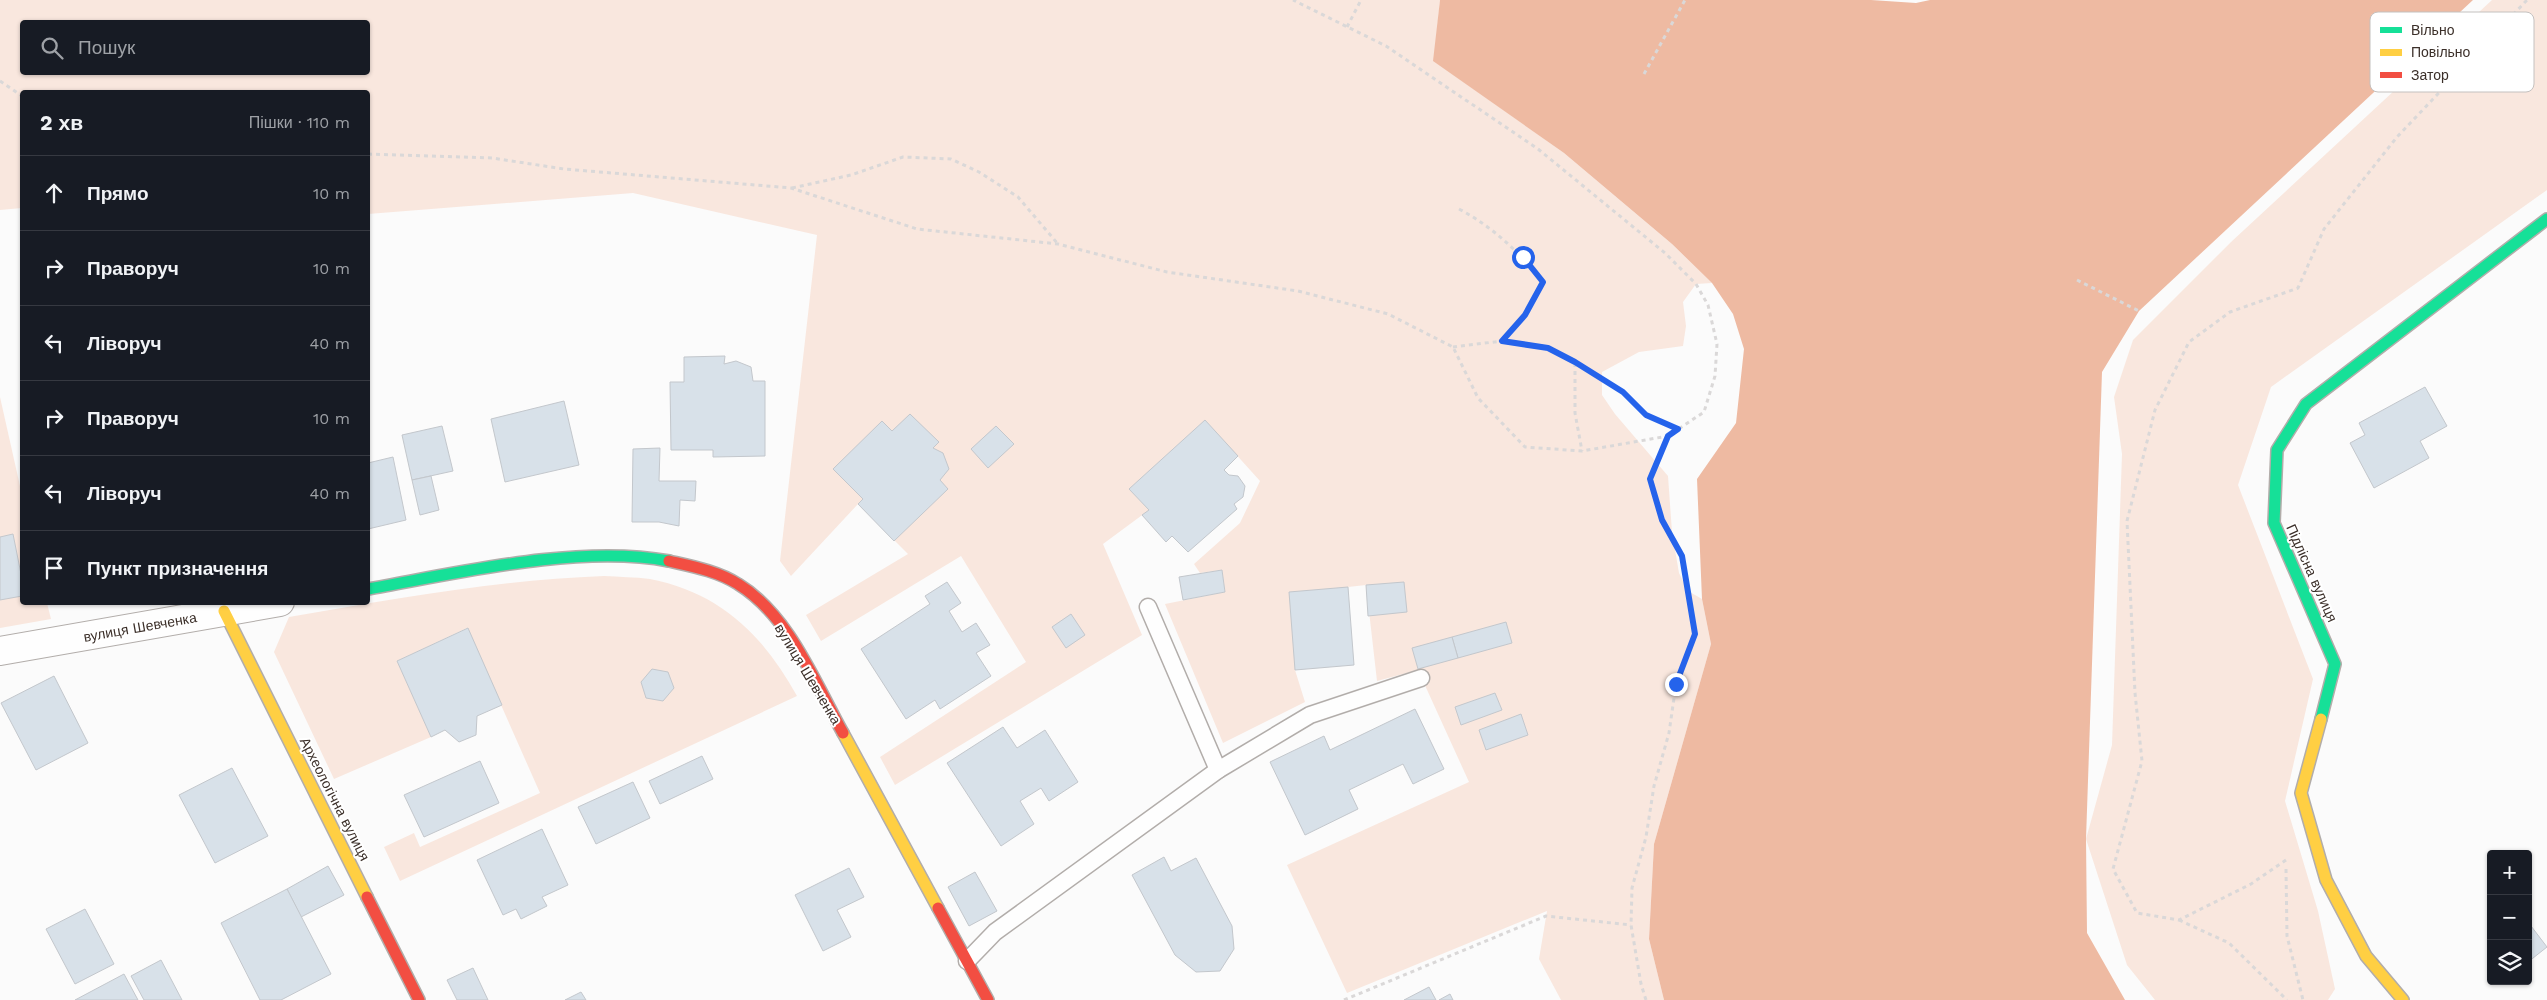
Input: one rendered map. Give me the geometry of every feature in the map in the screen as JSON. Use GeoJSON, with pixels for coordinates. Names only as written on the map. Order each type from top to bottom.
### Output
{"type":"FeatureCollection","features":[{"type":"Feature","properties":{"kind":"street","name":"Підлісна вулиця"},"geometry":{"type":"LineString","coordinates":[[2403,1000],[2366,956],[2326,880],[2301,793],[2335,664],[2274,523],[2277,450],[2306,404],[2547,219]]}},
{"type":"Feature","properties":{"kind":"street","name":"вулиця Шевченка"},"geometry":{"type":"LineString","coordinates":[[370,588],[544,560],[600,556],[653,557],[697,567],[737,583],[761,602],[780,625],[801,657],[988,1000]]}},
{"type":"Feature","properties":{"kind":"street","name":"вулиця Шевченка"},"geometry":{"type":"LineString","coordinates":[[0,650],[263,605]]}},
{"type":"Feature","properties":{"kind":"street","name":"Археологічна вулиця"},"geometry":{"type":"LineString","coordinates":[[224,612],[419,1000]]}},
{"type":"Feature","properties":{"kind":"lane"},"geometry":{"type":"LineString","coordinates":[[1148,607],[1218,770]]}},
{"type":"Feature","properties":{"kind":"lane"},"geometry":{"type":"LineString","coordinates":[[967,962],[995,932],[1218,770],[1310,715],[1422,678]]}},
{"type":"Feature","properties":{"kind":"path"},"geometry":{"type":"LineString","coordinates":[[1293,0],[1386,46],[1538,149],[1665,253],[1696,284],[1708,305],[1717,344],[1715,376],[1704,412],[1668,436],[1582,452],[1525,447],[1478,398],[1453,346]]}},
{"type":"Feature","properties":{"kind":"path"},"geometry":{"type":"LineString","coordinates":[[1347,27],[1361,0]]}},
{"type":"Feature","properties":{"kind":"path"},"geometry":{"type":"LineString","coordinates":[[1644,74],[1685,0]]}},
{"type":"Feature","properties":{"kind":"path"},"geometry":{"type":"LineString","coordinates":[[2516,12],[2527,0]]}},
{"type":"Feature","properties":{"kind":"path"},"geometry":{"type":"LineString","coordinates":[[0,81],[20,95]]}},
{"type":"Feature","properties":{"kind":"path"},"geometry":{"type":"LineString","coordinates":[[2287,1000],[2229,944],[2179,920],[2136,912],[2113,869],[2142,761],[2135,693],[2127,521],[2155,410],[2189,342],[2230,312],[2298,288],[2324,229],[2396,137],[2439,92]]}},
{"type":"Feature","properties":{"kind":"path"},"geometry":{"type":"LineString","coordinates":[[370,154],[492,158],[564,169],[792,188],[918,229],[1058,244],[1167,272],[1298,290],[1388,314],[1453,346],[1502,341],[1548,348],[1575,362],[1623,392],[1646,415],[1678,429]]}},
{"type":"Feature","properties":{"kind":"path"},"geometry":{"type":"LineString","coordinates":[[792,188],[851,174],[903,157],[951,159],[979,172],[1018,197],[1058,244]]}},
{"type":"Feature","properties":{"kind":"path"},"geometry":{"type":"LineString","coordinates":[[1459,210],[1483,222],[1523,257],[1543,282],[1525,315],[1502,341]]}},
{"type":"Feature","properties":{"kind":"path"},"geometry":{"type":"LineString","coordinates":[[2077,280],[2139,312]]}},
{"type":"Feature","properties":{"kind":"path"},"geometry":{"type":"LineString","coordinates":[[1575,362],[1575,413],[1582,452]]}},
{"type":"Feature","properties":{"kind":"path"},"geometry":{"type":"LineString","coordinates":[[1646,1000],[1641,984],[1631,925],[1632,888],[1646,837],[1654,786],[1669,733],[1676,684],[1695,634],[1682,556],[1662,520],[1650,479],[1668,436]]}},
{"type":"Feature","properties":{"kind":"path"},"geometry":{"type":"LineString","coordinates":[[2288,851],[2286,861],[2287,936],[2304,1000]]}},
{"type":"Feature","properties":{"kind":"path"},"geometry":{"type":"LineString","coordinates":[[2179,920],[2251,884],[2286,861]]}},
{"type":"Feature","properties":{"kind":"path"},"geometry":{"type":"LineString","coordinates":[[1344,1000],[1546,916],[1631,925]]}},
{"type":"Feature","properties":{"kind":"shaded area"},"geometry":{"type":"Polygon","coordinates":[[[0,0],[1440,0],[1434,61],[1564,153],[1672,244],[1712,283],[1696,284],[1683,302],[1686,326],[1683,346],[1639,352],[1602,372],[1602,395],[1615,414],[1668,476],[1672,532],[1679,573],[1688,591],[1702,599],[1711,644],[1654,844],[1649,939],[1664,1000],[1561,1000],[1539,959],[1547,911],[1347,993],[1287,865],[1469,782],[1418,670],[1377,681],[1366,585],[1348,587],[1295,670],[1305,702],[1223,743],[1165,604],[1225,592],[1222,570],[1200,573],[1194,564],[1240,523],[1260,481],[1205,420],[1129,489],[1149,510],[1103,544],[1142,635],[895,785],[880,757],[1026,662],[961,556],[821,641],[806,615],[908,554],[858,504],[791,576],[780,561],[817,235],[633,193],[370,214],[370,90],[20,90],[20,208],[0,210],[0,0]]]}},
{"type":"Feature","properties":{"kind":"shaded area"},"geometry":{"type":"Polygon","coordinates":[[[1440,0],[1871,0],[1916,3],[1930,0],[2473,0],[2460,12],[2370,12],[2370,92],[2374,92],[2139,311],[2102,372],[2086,839],[2087,933],[2125,1000],[1664,1000],[1649,939],[1654,844],[1711,644],[1702,599],[1697,479],[1736,423],[1744,349],[1733,314],[1712,283],[1672,244],[1564,153],[1433,61],[1440,0]]]}},
{"type":"Feature","properties":{"kind":"shaded area"},"geometry":{"type":"Polygon","coordinates":[[[2492,0],[2547,0],[2547,190],[2271,387],[2238,485],[2313,679],[2285,801],[2318,911],[2335,989],[2328,1000],[2155,1000],[2127,965],[2086,839],[2112,745],[2122,454],[2114,397],[2133,340],[2231,242],[2393,92],[2534,92],[2534,12],[2479,12],[2492,0]]]}},
{"type":"Feature","properties":{"kind":"shaded area"},"geometry":{"type":"Polygon","coordinates":[[[0,397],[20,486],[20,605],[48,605],[51,619],[0,628],[0,397]]]}},
{"type":"Feature","properties":{"kind":"shaded area"},"geometry":{"type":"Polygon","coordinates":[[[604,576],[650,579],[698,595],[719,606],[754,636],[770,654],[797,696],[400,881],[384,847],[414,833],[420,847],[540,793],[467,628],[397,661],[431,737],[334,779],[274,652],[289,617],[370,605],[370,603],[407,597],[485,586],[604,576]]]}},
{"type":"Feature","properties":{"kind":"building"},"geometry":{"type":"Polygon","coordinates":[[[725,356],[724,364],[736,361],[751,367],[753,381],[765,381],[765,456],[713,457],[713,450],[671,450],[670,382],[684,382],[684,357],[725,356]]]}},
{"type":"Feature","properties":{"kind":"building"},"geometry":{"type":"Polygon","coordinates":[[[2425,387],[2447,426],[2420,441],[2429,458],[2374,488],[2350,443],[2365,435],[2359,423],[2425,387]]]}},
{"type":"Feature","properties":{"kind":"building"},"geometry":{"type":"Polygon","coordinates":[[[564,401],[579,465],[505,482],[491,419],[564,401]]]}},
{"type":"Feature","properties":{"kind":"building"},"geometry":{"type":"Polygon","coordinates":[[[910,414],[939,442],[933,448],[943,453],[949,469],[940,480],[948,489],[894,541],[858,504],[863,499],[833,469],[882,421],[892,431],[910,414]]]}},
{"type":"Feature","properties":{"kind":"building"},"geometry":{"type":"Polygon","coordinates":[[[1205,420],[1238,456],[1224,470],[1229,475],[1238,476],[1245,486],[1243,497],[1234,504],[1237,509],[1188,552],[1172,536],[1166,542],[1142,515],[1149,510],[1129,489],[1205,420]]]}},
{"type":"Feature","properties":{"kind":"building"},"geometry":{"type":"Polygon","coordinates":[[[442,426],[453,471],[412,480],[402,435],[442,426]]]}},
{"type":"Feature","properties":{"kind":"building"},"geometry":{"type":"Polygon","coordinates":[[[996,426],[1014,444],[988,468],[971,449],[996,426]]]}},
{"type":"Feature","properties":{"kind":"building"},"geometry":{"type":"Polygon","coordinates":[[[660,448],[659,481],[696,481],[695,501],[680,500],[679,526],[659,522],[632,522],[633,449],[660,448]]]}},
{"type":"Feature","properties":{"kind":"building"},"geometry":{"type":"Polygon","coordinates":[[[393,457],[406,520],[370,529],[370,463],[393,457]]]}},
{"type":"Feature","properties":{"kind":"building"},"geometry":{"type":"Polygon","coordinates":[[[431,476],[439,510],[420,515],[412,480],[431,476]]]}},
{"type":"Feature","properties":{"kind":"building"},"geometry":{"type":"Polygon","coordinates":[[[13,534],[20,569],[20,596],[0,600],[0,537],[13,534]]]}},
{"type":"Feature","properties":{"kind":"building"},"geometry":{"type":"Polygon","coordinates":[[[1222,570],[1225,592],[1183,600],[1179,577],[1222,570]]]}},
{"type":"Feature","properties":{"kind":"building"},"geometry":{"type":"Polygon","coordinates":[[[947,582],[961,603],[949,611],[962,632],[976,623],[990,645],[976,653],[991,676],[940,709],[935,700],[906,719],[861,649],[930,604],[925,596],[947,582]]]}},
{"type":"Feature","properties":{"kind":"building"},"geometry":{"type":"Polygon","coordinates":[[[1404,582],[1407,612],[1368,616],[1366,585],[1404,582]]]}},
{"type":"Feature","properties":{"kind":"building"},"geometry":{"type":"Polygon","coordinates":[[[1348,587],[1354,665],[1295,670],[1289,592],[1348,587]]]}},
{"type":"Feature","properties":{"kind":"building"},"geometry":{"type":"Polygon","coordinates":[[[1071,614],[1085,635],[1066,648],[1052,627],[1071,614]]]}},
{"type":"Feature","properties":{"kind":"building"},"geometry":{"type":"Polygon","coordinates":[[[1506,622],[1512,643],[1458,658],[1452,637],[1506,622]]]}},
{"type":"Feature","properties":{"kind":"building"},"geometry":{"type":"Polygon","coordinates":[[[468,628],[502,705],[477,716],[476,735],[459,742],[445,730],[431,737],[397,661],[468,628]]]}},
{"type":"Feature","properties":{"kind":"building"},"geometry":{"type":"Polygon","coordinates":[[[1452,637],[1458,658],[1418,669],[1412,648],[1452,637]]]}},
{"type":"Feature","properties":{"kind":"building"},"geometry":{"type":"Polygon","coordinates":[[[652,669],[668,672],[674,688],[663,701],[646,698],[641,682],[652,669]]]}},
{"type":"Feature","properties":{"kind":"building"},"geometry":{"type":"Polygon","coordinates":[[[54,676],[88,743],[36,770],[1,703],[54,676]]]}},
{"type":"Feature","properties":{"kind":"building"},"geometry":{"type":"Polygon","coordinates":[[[1495,693],[1502,710],[1461,725],[1455,707],[1495,693]]]}},
{"type":"Feature","properties":{"kind":"building"},"geometry":{"type":"Polygon","coordinates":[[[1415,709],[1444,769],[1413,784],[1403,764],[1349,790],[1358,809],[1305,835],[1270,762],[1324,736],[1330,750],[1415,709]]]}},
{"type":"Feature","properties":{"kind":"building"},"geometry":{"type":"Polygon","coordinates":[[[1521,714],[1528,735],[1486,750],[1479,730],[1521,714]]]}},
{"type":"Feature","properties":{"kind":"building"},"geometry":{"type":"Polygon","coordinates":[[[1003,727],[1017,748],[1045,730],[1078,782],[1049,801],[1041,788],[1020,801],[1034,824],[1001,846],[947,763],[1003,727]]]}},
{"type":"Feature","properties":{"kind":"building"},"geometry":{"type":"Polygon","coordinates":[[[702,756],[713,779],[660,804],[649,781],[702,756]]]}},
{"type":"Feature","properties":{"kind":"building"},"geometry":{"type":"Polygon","coordinates":[[[480,761],[499,803],[424,837],[404,795],[480,761]]]}},
{"type":"Feature","properties":{"kind":"building"},"geometry":{"type":"Polygon","coordinates":[[[232,768],[268,836],[215,863],[179,795],[232,768]]]}},
{"type":"Feature","properties":{"kind":"building"},"geometry":{"type":"Polygon","coordinates":[[[633,782],[650,818],[596,844],[578,807],[633,782]]]}},
{"type":"Feature","properties":{"kind":"building"},"geometry":{"type":"Polygon","coordinates":[[[542,829],[568,885],[542,897],[547,906],[521,919],[516,909],[503,915],[477,860],[542,829]]]}},
{"type":"Feature","properties":{"kind":"building"},"geometry":{"type":"Polygon","coordinates":[[[1164,857],[1171,871],[1196,858],[1232,926],[1234,949],[1220,971],[1196,972],[1175,955],[1132,875],[1164,857]]]}},
{"type":"Feature","properties":{"kind":"building"},"geometry":{"type":"Polygon","coordinates":[[[328,866],[344,895],[301,917],[287,889],[328,866]]]}},
{"type":"Feature","properties":{"kind":"building"},"geometry":{"type":"Polygon","coordinates":[[[849,868],[864,897],[837,910],[851,937],[823,951],[795,895],[849,868]]]}},
{"type":"Feature","properties":{"kind":"building"},"geometry":{"type":"Polygon","coordinates":[[[975,872],[997,911],[969,926],[948,887],[975,872]]]}},
{"type":"Feature","properties":{"kind":"building"},"geometry":{"type":"Polygon","coordinates":[[[287,889],[331,974],[281,1000],[260,1000],[221,923],[287,889]]]}},
{"type":"Feature","properties":{"kind":"building"},"geometry":{"type":"Polygon","coordinates":[[[85,909],[114,964],[75,984],[46,929],[85,909]]]}},
{"type":"Feature","properties":{"kind":"building"},"geometry":{"type":"Polygon","coordinates":[[[2532,927],[2547,947],[2532,959],[2532,927]]]}},
{"type":"Feature","properties":{"kind":"building"},"geometry":{"type":"Polygon","coordinates":[[[161,960],[182,1000],[144,1000],[131,976],[161,960]]]}},
{"type":"Feature","properties":{"kind":"building"},"geometry":{"type":"Polygon","coordinates":[[[473,968],[488,1000],[457,1000],[447,980],[473,968]]]}},
{"type":"Feature","properties":{"kind":"building"},"geometry":{"type":"Polygon","coordinates":[[[124,974],[138,1000],[75,1000],[124,974]]]}},
{"type":"Feature","properties":{"kind":"building"},"geometry":{"type":"Polygon","coordinates":[[[1429,987],[1436,1000],[1404,1000],[1429,987]]]}},
{"type":"Feature","properties":{"kind":"building"},"geometry":{"type":"Polygon","coordinates":[[[581,992],[586,1000],[565,1000],[581,992]]]}},
{"type":"Feature","properties":{"kind":"building"},"geometry":{"type":"Polygon","coordinates":[[[1450,994],[1453,1000],[1439,1000],[1450,994]]]}},
{"type":"Feature","properties":{"kind":"traffic: fast"},"geometry":{"type":"LineString","coordinates":[[2321,719],[2335,664],[2274,523],[2277,450],[2306,404],[2547,219]]}},
{"type":"Feature","properties":{"kind":"traffic: fast"},"geometry":{"type":"LineString","coordinates":[[370,589],[479,569],[558,558],[597,556],[634,557],[669,561]]}},
{"type":"Feature","properties":{"kind":"traffic: slow"},"geometry":{"type":"LineString","coordinates":[[224,611],[367,897]]}},
{"type":"Feature","properties":{"kind":"traffic: slow"},"geometry":{"type":"LineString","coordinates":[[2321,719],[2301,793],[2326,880],[2366,956],[2403,1000]]}},
{"type":"Feature","properties":{"kind":"traffic: slow"},"geometry":{"type":"LineString","coordinates":[[843,733],[938,908]]}},
{"type":"Feature","properties":{"kind":"traffic: jam"},"geometry":{"type":"LineString","coordinates":[[669,561],[730,579],[756,597],[772,613],[799,651],[843,733]]}},
{"type":"Feature","properties":{"kind":"traffic: jam"},"geometry":{"type":"LineString","coordinates":[[367,897],[419,1000]]}},
{"type":"Feature","properties":{"kind":"traffic: jam"},"geometry":{"type":"LineString","coordinates":[[938,908],[988,1000]]}},
{"type":"Feature","properties":{"kind":"route"},"geometry":{"type":"LineString","coordinates":[[1523,257],[1543,282],[1525,315],[1502,341],[1548,348],[1575,362],[1623,392],[1646,415],[1678,429],[1668,436],[1650,479],[1662,520],[1682,556],[1695,634],[1676,684]]}}]}
